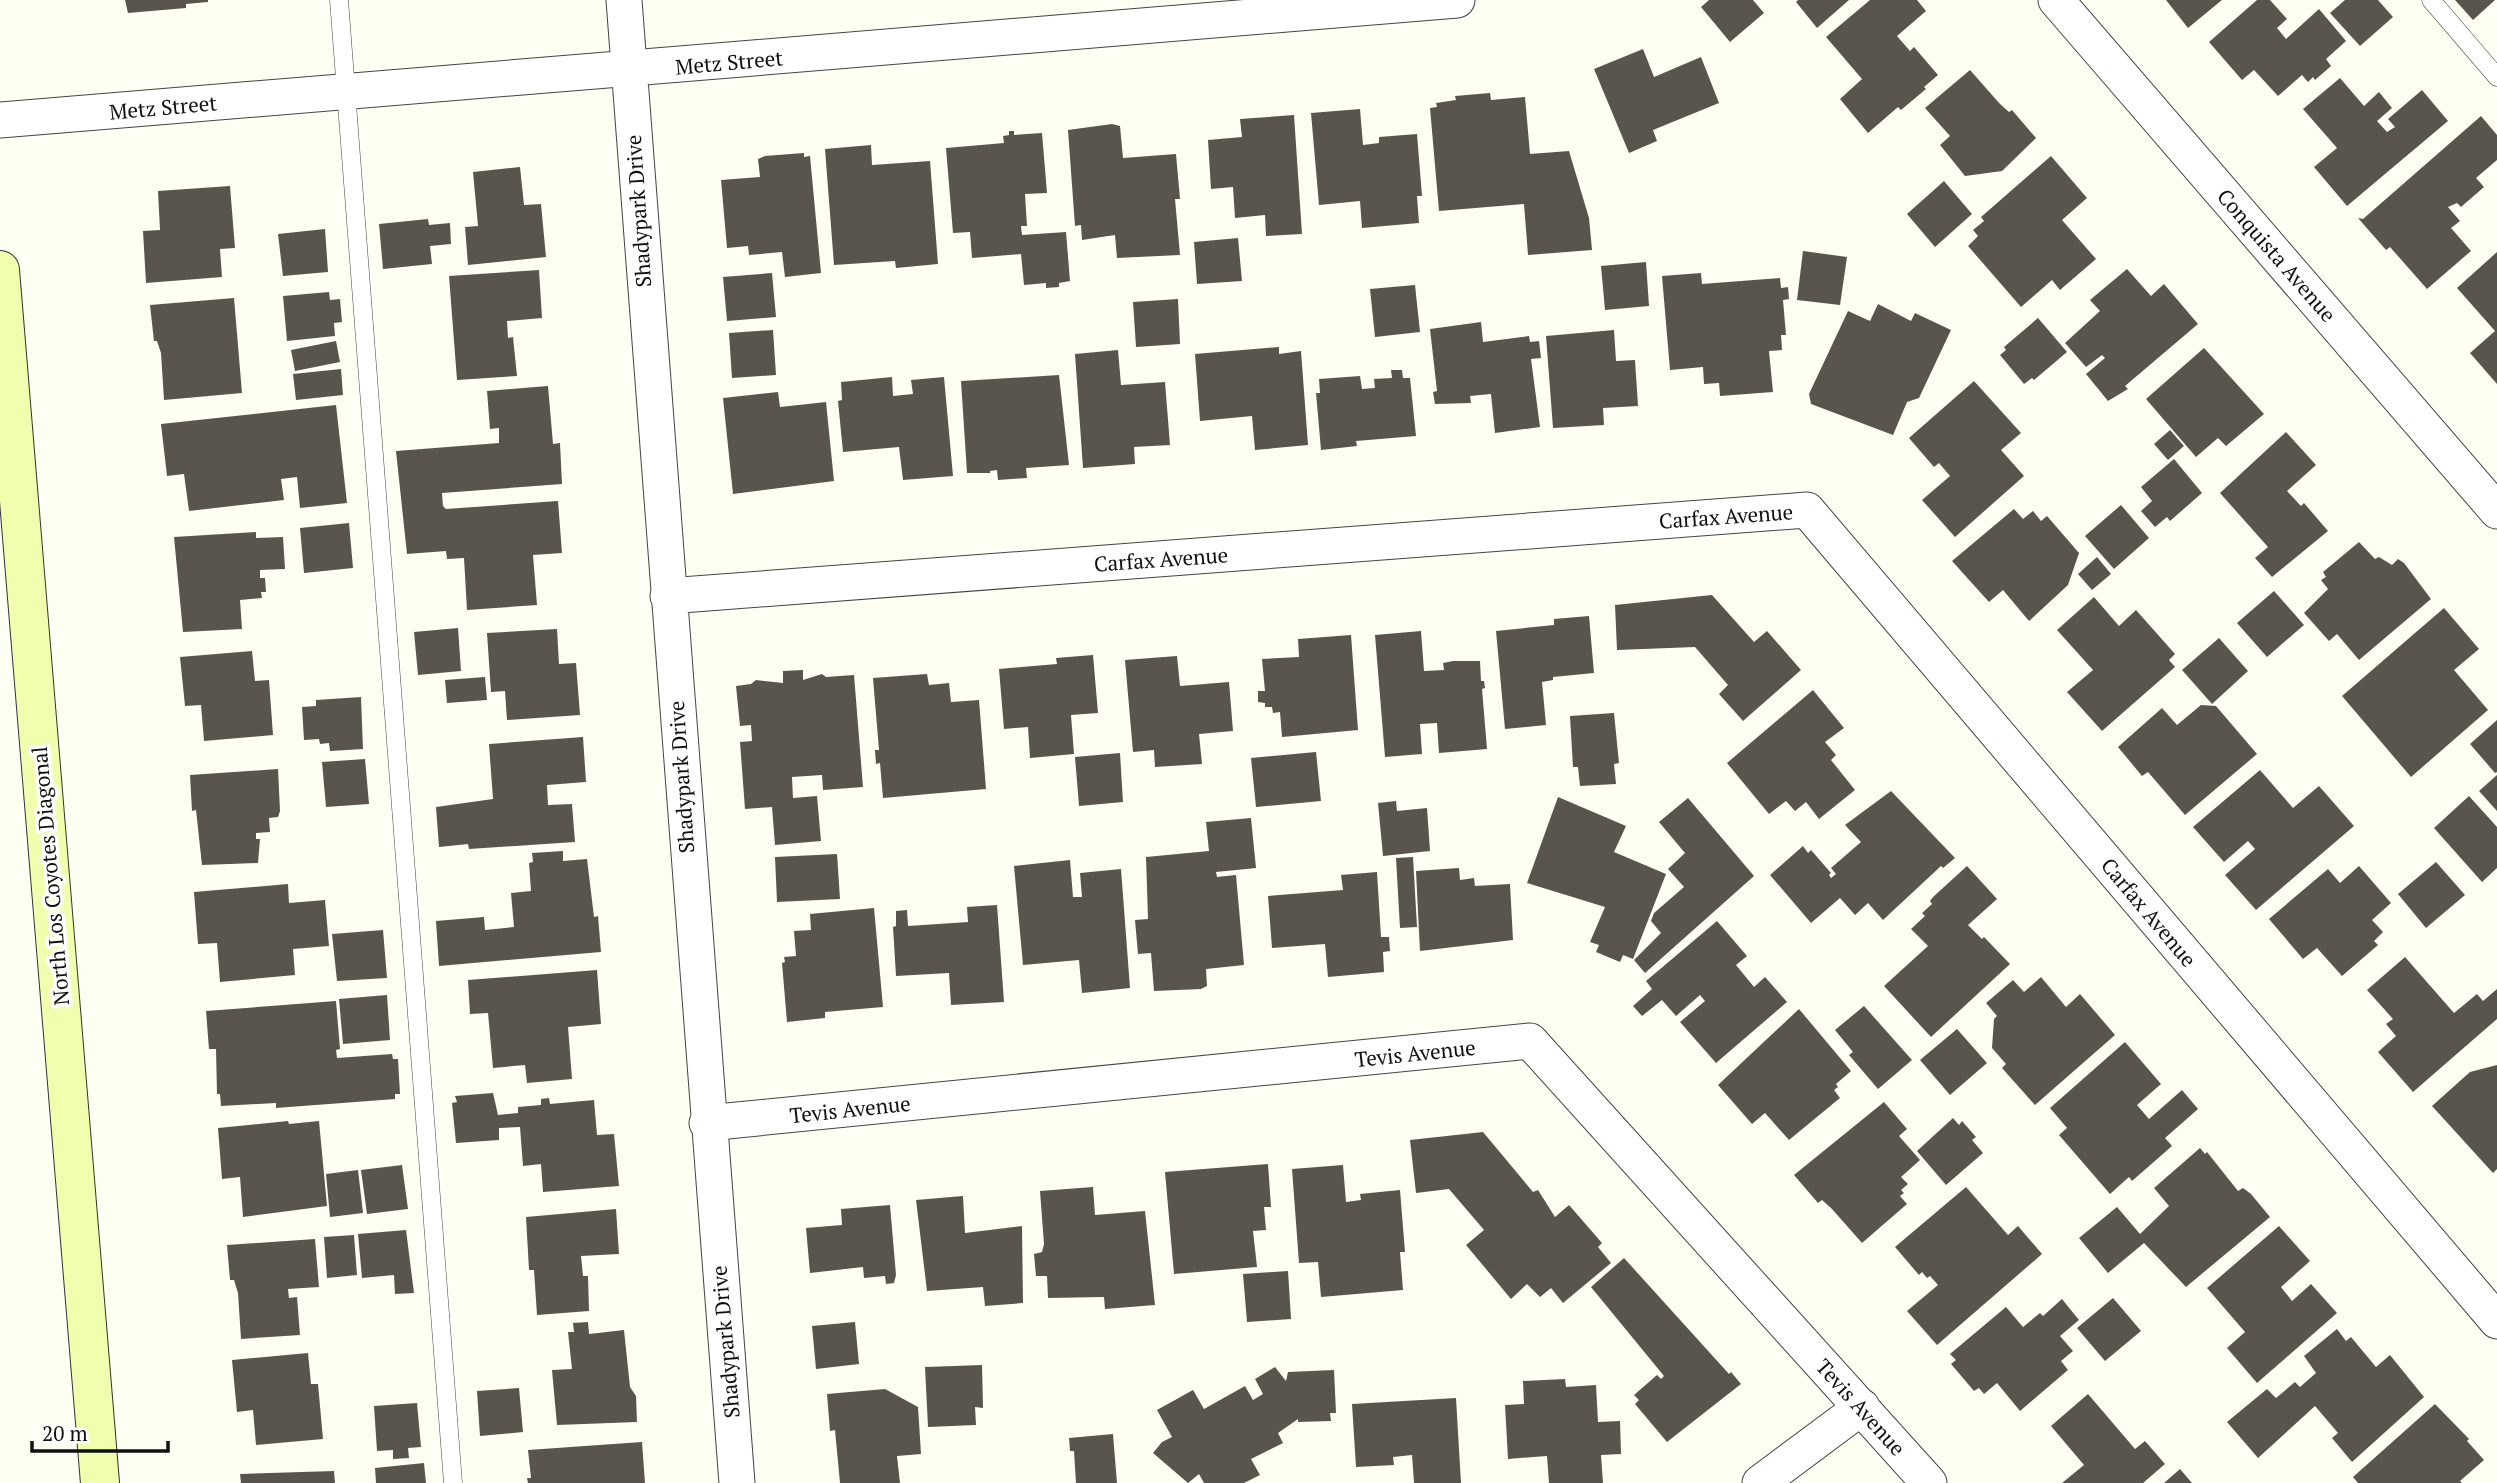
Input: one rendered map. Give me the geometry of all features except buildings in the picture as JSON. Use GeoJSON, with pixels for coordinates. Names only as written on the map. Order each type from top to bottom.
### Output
{"type":"FeatureCollection","features":[{"type":"Feature","properties":{"kind":"main road","name":"North Los Coyotes Diagonal"},"geometry":{"type":"LineString","coordinates":[[0,270],[100,1483]]}},
{"type":"Feature","properties":{"kind":"street","name":"Shadypark Drive"},"geometry":{"type":"LineString","coordinates":[[624,0],[627,70],[707,1123],[737,1483]]}},
{"type":"Feature","properties":{"kind":"street","name":"Metz Street"},"geometry":{"type":"LineString","coordinates":[[0,120],[1457,0]]}},
{"type":"Feature","properties":{"kind":"street","name":"Conquista Avenue"},"geometry":{"type":"LineString","coordinates":[[2056,0],[2497,510]]}},
{"type":"Feature","properties":{"kind":"street","name":"Carfax Avenue"},"geometry":{"type":"LineString","coordinates":[[668,596],[1807,510],[2497,1321]]}},
{"type":"Feature","properties":{"kind":"street","name":"Tevis Avenue"},"geometry":{"type":"LineString","coordinates":[[707,1123],[1530,1041],[1929,1483]]}},
{"type":"Feature","properties":{"kind":"street"},"geometry":{"type":"LineString","coordinates":[[1760,1483],[1862,1407]]}},
{"type":"Feature","properties":{"kind":"lane"},"geometry":{"type":"LineString","coordinates":[[339,0],[344,93],[453,1483]]}},
{"type":"Feature","properties":{"kind":"lane"},"geometry":{"type":"LineString","coordinates":[[2431,0],[2497,77]]}}]}
